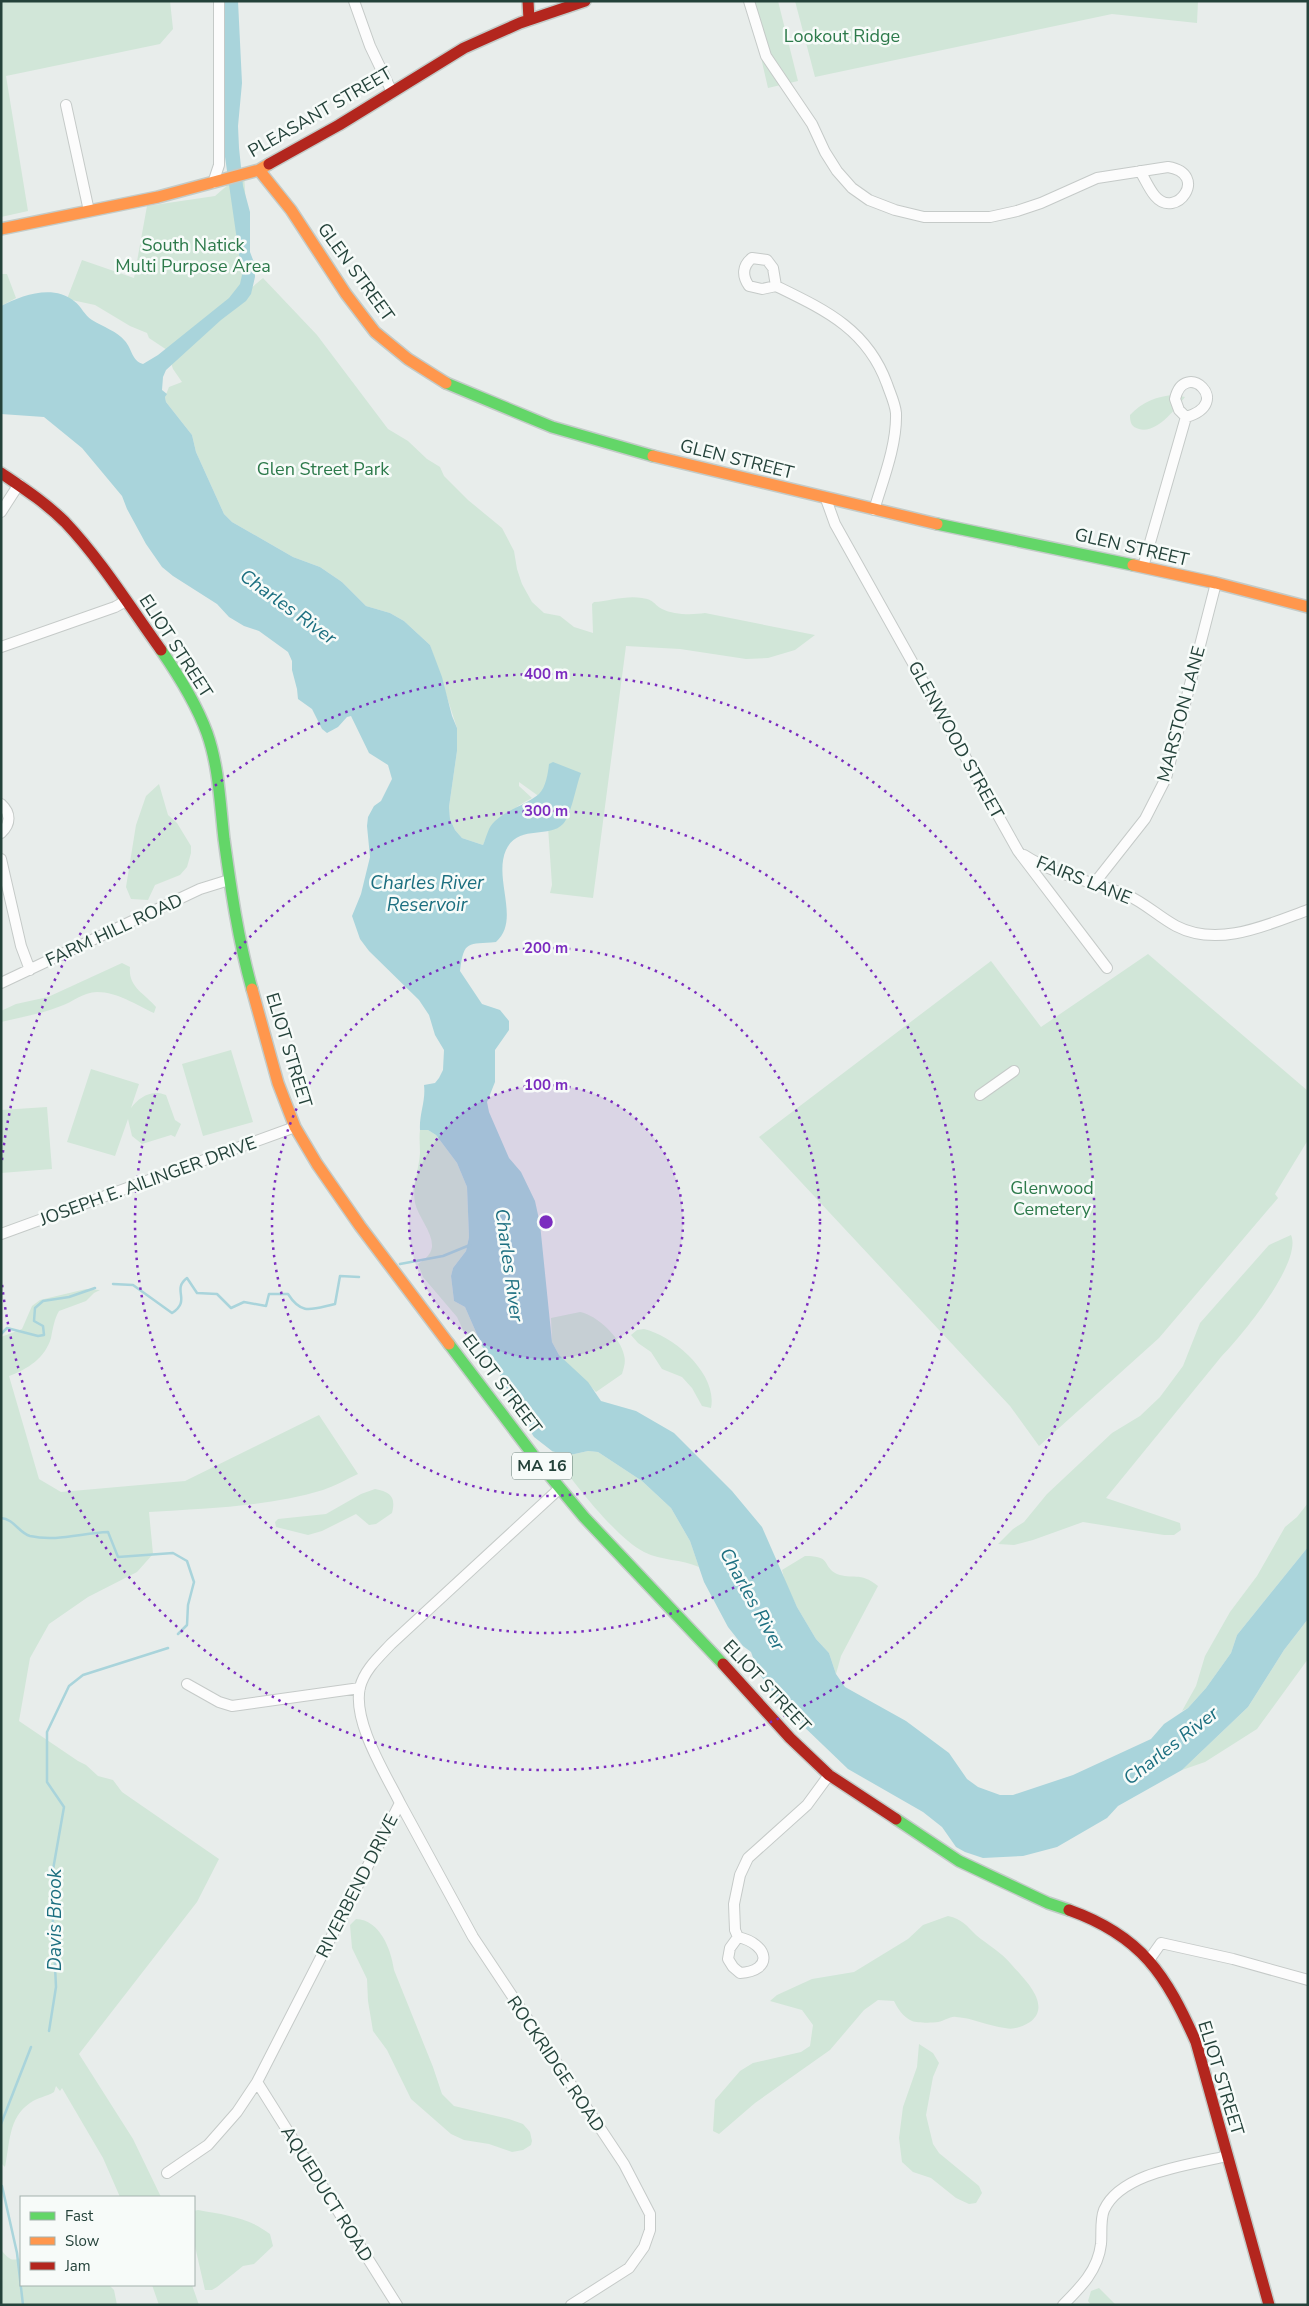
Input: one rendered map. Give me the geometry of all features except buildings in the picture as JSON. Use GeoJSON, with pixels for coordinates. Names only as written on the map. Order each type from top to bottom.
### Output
{"type":"FeatureCollection","features":[{"type":"Feature","properties":{"kind":"main road"},"geometry":{"type":"LineString","coordinates":[[528,1],[529,20]]}},
{"type":"Feature","properties":{"kind":"main road","name":"PLEASANT STREET"},"geometry":{"type":"LineString","coordinates":[[1,229],[213,183],[259,170],[339,125],[464,48],[529,20],[585,1]]}},
{"type":"Feature","properties":{"kind":"main road","name":"GLEN STREET"},"geometry":{"type":"LineString","coordinates":[[259,170],[291,210],[346,294],[375,332],[408,359],[445,383],[474,397],[552,427],[607,444],[826,499],[1216,583],[1308,607]]}},
{"type":"Feature","properties":{"kind":"main road","name":"ELIOT STREET"},"geometry":{"type":"LineString","coordinates":[[1,472],[19,484],[64,521],[100,564],[183,683],[207,734],[218,785],[237,931],[255,1002],[278,1083],[295,1127],[317,1164],[360,1226],[559,1489],[655,1594],[738,1679],[790,1738],[830,1775],[959,1861],[1048,1903],[1088,1918],[1112,1930],[1136,1947],[1149,1960],[1162,1978],[1196,2042],[1269,2305]]}},
{"type":"Feature","properties":{"kind":"street"},"geometry":{"type":"LineString","coordinates":[[213,183],[219,165],[219,1]]}},
{"type":"Feature","properties":{"kind":"street"},"geometry":{"type":"LineString","coordinates":[[354,1],[370,46],[392,92]]}},
{"type":"Feature","properties":{"kind":"street"},"geometry":{"type":"LineString","coordinates":[[749,1],[766,56],[812,124],[825,152],[837,171],[852,188],[869,200],[895,210],[924,217],[990,217],[1042,203],[1097,178],[1168,167],[1178,168],[1187,177],[1188,188],[1183,197],[1175,203],[1165,203],[1155,197],[1140,172]]}},
{"type":"Feature","properties":{"kind":"street"},"geometry":{"type":"LineString","coordinates":[[66,104],[89,211]]}},
{"type":"Feature","properties":{"kind":"street"},"geometry":{"type":"LineString","coordinates":[[776,286],[820,308],[854,332],[880,367],[894,406],[895,427],[891,450],[874,510]]}},
{"type":"Feature","properties":{"kind":"street"},"geometry":{"type":"LineString","coordinates":[[1143,567],[1186,417]]}},
{"type":"Feature","properties":{"kind":"street"},"geometry":{"type":"LineString","coordinates":[[1,512],[19,484]]}},
{"type":"Feature","properties":{"kind":"street","name":"GLENWOOD STREET"},"geometry":{"type":"LineString","coordinates":[[826,499],[835,524],[1018,851],[1107,968]]}},
{"type":"Feature","properties":{"kind":"street","name":"MARSTON LANE"},"geometry":{"type":"LineString","coordinates":[[1093,885],[1145,819],[1166,778],[1216,583]]}},
{"type":"Feature","properties":{"kind":"street"},"geometry":{"type":"LineString","coordinates":[[1,647],[115,607],[126,601]]}},
{"type":"Feature","properties":{"kind":"street"},"geometry":{"type":"LineString","coordinates":[[1,804],[6,809],[9,818],[6,828],[1,833]]}},
{"type":"Feature","properties":{"kind":"street","name":"FAIRS LANE"},"geometry":{"type":"LineString","coordinates":[[1018,851],[1052,870],[1128,896],[1192,934],[1216,935],[1248,932],[1308,910]]}},
{"type":"Feature","properties":{"kind":"street"},"geometry":{"type":"LineString","coordinates":[[1,859],[21,946],[30,970]]}},
{"type":"Feature","properties":{"kind":"street","name":"FARM HILL ROAD"},"geometry":{"type":"LineString","coordinates":[[1,983],[200,889],[229,880]]}},
{"type":"Feature","properties":{"kind":"street"},"geometry":{"type":"LineString","coordinates":[[980,1095],[1014,1071]]}},
{"type":"Feature","properties":{"kind":"street","name":"JOSEPH E. AILINGER DRIVE"},"geometry":{"type":"LineString","coordinates":[[1,1234],[295,1127]]}},
{"type":"Feature","properties":{"kind":"street","name":"RIVERBEND DRIVE"},"geometry":{"type":"LineString","coordinates":[[167,2173],[208,2145],[237,2112],[257,2082],[400,1803],[370,1744],[361,1715],[360,1688],[373,1662],[559,1489]]}},
{"type":"Feature","properties":{"kind":"street"},"geometry":{"type":"LineString","coordinates":[[187,1684],[219,1702],[232,1706],[360,1688]]}},
{"type":"Feature","properties":{"kind":"street"},"geometry":{"type":"LineString","coordinates":[[738,1937],[734,1930],[734,1904],[740,1875],[748,1858],[806,1805],[830,1775]]}},
{"type":"Feature","properties":{"kind":"street","name":"ROCKRIDGE ROAD"},"geometry":{"type":"LineString","coordinates":[[400,1803],[472,1937],[624,2164],[650,2214],[650,2230],[644,2247],[629,2268],[571,2305]]}},
{"type":"Feature","properties":{"kind":"street"},"geometry":{"type":"LineString","coordinates":[[1149,1960],[1161,1943],[1233,1959],[1308,1980]]}},
{"type":"Feature","properties":{"kind":"street","name":"AQUEDUCT ROAD"},"geometry":{"type":"LineString","coordinates":[[257,2082],[397,2305]]}},
{"type":"Feature","properties":{"kind":"street"},"geometry":{"type":"LineString","coordinates":[[1063,2305],[1081,2286],[1096,2265],[1099,2257],[1104,2211],[1113,2196],[1127,2184],[1145,2176],[1227,2156]]}},
{"type":"Feature","properties":{"kind":"green space"},"geometry":{"type":"Polygon","coordinates":[[[1,1],[170,1],[173,29],[160,44],[6,76],[28,211],[1,217],[1,1]]]}},
{"type":"Feature","properties":{"kind":"green space","name":"Lookout Ridge"},"geometry":{"type":"Polygon","coordinates":[[[748,1],[778,1],[798,81],[768,88],[748,1]]]}},
{"type":"Feature","properties":{"kind":"green space","name":"Lookout Ridge"},"geometry":{"type":"Polygon","coordinates":[[[795,1],[1198,1],[1197,23],[1112,14],[815,77],[795,1]]]}},
{"type":"Feature","properties":{"kind":"green space","name":"Glen Street Park"},"geometry":{"type":"Polygon","coordinates":[[[244,171],[250,289],[263,278],[317,335],[388,429],[408,441],[427,459],[440,467],[444,476],[468,500],[502,528],[514,551],[522,584],[532,602],[544,613],[560,616],[574,627],[593,633],[592,604],[594,602],[636,597],[652,601],[662,609],[672,612],[705,613],[815,635],[795,650],[768,658],[746,659],[680,649],[626,646],[593,898],[550,893],[552,885],[544,800],[519,782],[519,786],[532,798],[503,818],[483,845],[462,838],[455,830],[450,819],[449,807],[457,751],[457,728],[430,645],[404,621],[390,613],[366,606],[342,582],[320,567],[293,557],[232,522],[224,514],[196,452],[192,435],[166,402],[165,397],[169,387],[182,382],[173,369],[167,350],[149,338],[147,333],[130,326],[95,305],[67,299],[82,260],[134,278],[147,206],[215,196],[244,171]]]}},
{"type":"Feature","properties":{"kind":"green space"},"geometry":{"type":"Polygon","coordinates":[[[1,274],[7,274],[16,298],[1,306],[1,274]]]}},
{"type":"Feature","properties":{"kind":"green space"},"geometry":{"type":"Polygon","coordinates":[[[1175,395],[1185,397],[1171,414],[1159,424],[1146,430],[1133,426],[1130,415],[1145,403],[1156,398],[1175,395]]]}},
{"type":"Feature","properties":{"kind":"green space"},"geometry":{"type":"Polygon","coordinates":[[[159,784],[168,815],[177,823],[191,846],[191,853],[187,867],[180,875],[155,885],[148,900],[131,899],[126,887],[136,825],[146,796],[159,784]]]}},
{"type":"Feature","properties":{"kind":"green space","name":"Glenwood Cemetery"},"geometry":{"type":"Polygon","coordinates":[[[1148,954],[1308,1091],[1308,1140],[1275,1194],[1278,1198],[1159,1338],[1039,1446],[1010,1406],[759,1137],[991,961],[1041,1027],[1148,954]]]}},
{"type":"Feature","properties":{"kind":"green space"},"geometry":{"type":"Polygon","coordinates":[[[122,963],[130,967],[130,974],[134,985],[156,1007],[154,1013],[112,994],[92,992],[46,1011],[1,1022],[1,1011],[16,1004],[48,997],[122,963]]]}},
{"type":"Feature","properties":{"kind":"green space"},"geometry":{"type":"Polygon","coordinates":[[[231,1050],[253,1122],[203,1136],[182,1064],[231,1050]]]}},
{"type":"Feature","properties":{"kind":"green space"},"geometry":{"type":"Polygon","coordinates":[[[91,1069],[139,1084],[131,1108],[146,1095],[161,1093],[166,1095],[175,1120],[181,1124],[175,1137],[171,1135],[142,1144],[132,1136],[128,1119],[115,1156],[67,1142],[91,1069]]]}},
{"type":"Feature","properties":{"kind":"green space"},"geometry":{"type":"Polygon","coordinates":[[[47,1107],[52,1169],[1,1173],[1,1110],[47,1107]]]}},
{"type":"Feature","properties":{"kind":"green space"},"geometry":{"type":"Polygon","coordinates":[[[420,1130],[428,1130],[436,1135],[457,1163],[467,1187],[469,1237],[466,1251],[453,1268],[451,1276],[454,1301],[465,1307],[482,1346],[470,1340],[457,1317],[423,1277],[418,1264],[429,1255],[432,1247],[432,1241],[415,1203],[414,1196],[420,1153],[420,1130]]]}},
{"type":"Feature","properties":{"kind":"green space"},"geometry":{"type":"Polygon","coordinates":[[[1291,1235],[1292,1247],[1288,1263],[1268,1299],[1242,1334],[1106,1498],[1180,1523],[1181,1530],[1174,1535],[1164,1535],[1083,1522],[1014,1545],[998,1544],[1013,1529],[1024,1522],[1047,1494],[1112,1433],[1140,1416],[1160,1397],[1183,1366],[1200,1323],[1269,1245],[1291,1235]]]}},
{"type":"Feature","properties":{"kind":"green space"},"geometry":{"type":"Polygon","coordinates":[[[86,1289],[100,1290],[86,1301],[59,1311],[45,1351],[35,1362],[9,1376],[39,1479],[61,1492],[185,1481],[319,1415],[358,1474],[323,1490],[280,1500],[236,1506],[149,1512],[153,1554],[137,1572],[88,1597],[49,1624],[30,1658],[19,1721],[86,1765],[98,1776],[113,1780],[122,1792],[219,1859],[197,1902],[79,2054],[133,2139],[161,2196],[120,2196],[103,2158],[62,2088],[60,2091],[56,2086],[54,2092],[33,2101],[18,2116],[11,2132],[5,2167],[1,2163],[1,1337],[22,1329],[32,1306],[40,1300],[86,1289]]]}},
{"type":"Feature","properties":{"kind":"green space"},"geometry":{"type":"Polygon","coordinates":[[[580,1312],[601,1322],[607,1328],[622,1348],[625,1358],[622,1374],[596,1392],[559,1355],[552,1342],[551,1318],[580,1312]]]}},
{"type":"Feature","properties":{"kind":"green space"},"geometry":{"type":"Polygon","coordinates":[[[644,1329],[668,1340],[691,1358],[708,1382],[711,1408],[702,1406],[692,1388],[682,1377],[662,1369],[651,1352],[638,1343],[631,1335],[637,1330],[644,1329]]]}},
{"type":"Feature","properties":{"kind":"green space"},"geometry":{"type":"Polygon","coordinates":[[[552,1451],[570,1455],[588,1451],[598,1452],[642,1481],[671,1508],[690,1541],[699,1567],[651,1555],[632,1545],[594,1506],[552,1451]]]}},
{"type":"Feature","properties":{"kind":"green space"},"geometry":{"type":"Polygon","coordinates":[[[375,1489],[385,1492],[393,1499],[392,1513],[376,1524],[369,1525],[356,1514],[322,1531],[308,1535],[276,1527],[275,1522],[278,1519],[326,1514],[361,1494],[375,1489]]]}},
{"type":"Feature","properties":{"kind":"green space"},"geometry":{"type":"Polygon","coordinates":[[[1308,1503],[1308,1547],[1237,1635],[1231,1653],[1206,1688],[1188,1708],[1182,1711],[1196,1686],[1205,1656],[1230,1612],[1257,1576],[1285,1527],[1297,1517],[1308,1503]]]}},
{"type":"Feature","properties":{"kind":"green space"},"geometry":{"type":"Polygon","coordinates":[[[805,1556],[820,1558],[837,1574],[861,1577],[872,1581],[878,1586],[841,1656],[836,1674],[829,1653],[816,1639],[785,1582],[782,1570],[805,1556]]]}},
{"type":"Feature","properties":{"kind":"green space"},"geometry":{"type":"Polygon","coordinates":[[[1308,1619],[1308,1659],[1257,1729],[1205,1762],[1182,1770],[1248,1707],[1284,1650],[1308,1619]]]}},
{"type":"Feature","properties":{"kind":"green space"},"geometry":{"type":"Polygon","coordinates":[[[948,1916],[964,1923],[1003,1956],[1028,1984],[1034,1992],[1038,2008],[1036,2015],[1030,2022],[1012,2029],[956,2017],[938,2022],[917,2022],[903,2015],[894,2001],[878,2000],[864,2010],[830,2050],[755,2103],[719,2134],[713,2131],[715,2100],[740,2071],[753,2063],[801,2052],[810,2046],[813,2025],[802,2010],[770,2001],[777,1995],[812,1979],[854,1972],[908,1939],[923,1925],[948,1916]]]}},
{"type":"Feature","properties":{"kind":"green space"},"geometry":{"type":"Polygon","coordinates":[[[356,1919],[372,1924],[387,1945],[394,1970],[442,2094],[454,2106],[523,2124],[530,2132],[531,2145],[523,2150],[512,2152],[489,2144],[464,2140],[451,2134],[411,2099],[387,2050],[373,2031],[368,2001],[367,1979],[352,1948],[350,1925],[356,1919]]]}},
{"type":"Feature","properties":{"kind":"green space"},"geometry":{"type":"Polygon","coordinates":[[[919,2044],[933,2053],[939,2063],[933,2077],[926,2115],[933,2144],[939,2153],[979,2186],[982,2193],[976,2203],[969,2204],[956,2198],[931,2178],[913,2172],[902,2162],[899,2138],[903,2107],[917,2067],[919,2044]]]}},
{"type":"Feature","properties":{"kind":"green space"},"geometry":{"type":"Polygon","coordinates":[[[195,2211],[227,2215],[245,2220],[270,2234],[273,2246],[254,2264],[243,2266],[217,2287],[212,2290],[205,2290],[195,2246],[195,2211]]]}},
{"type":"Feature","properties":{"kind":"green space"},"geometry":{"type":"Polygon","coordinates":[[[1,2250],[10,2258],[15,2260],[20,2258],[20,2286],[110,2286],[114,2290],[117,2305],[1,2305],[1,2250]]]}},
{"type":"Feature","properties":{"kind":"green space"},"geometry":{"type":"Polygon","coordinates":[[[152,2286],[192,2286],[199,2305],[159,2305],[152,2286]]]}},
{"type":"Feature","properties":{"kind":"green space"},"geometry":{"type":"Polygon","coordinates":[[[1099,2288],[1116,2305],[1091,2305],[1088,2301],[1091,2291],[1099,2288]]]}},
{"type":"Feature","properties":{"kind":"water","name":"Charles River Reservoir"},"geometry":{"type":"Polygon","coordinates":[[[221,1],[238,1],[242,83],[238,126],[239,148],[243,186],[250,212],[250,252],[255,265],[255,277],[251,294],[246,301],[221,320],[166,370],[163,377],[162,390],[167,394],[165,397],[166,402],[192,435],[196,452],[224,514],[232,522],[293,557],[320,567],[342,582],[366,606],[390,613],[404,621],[430,645],[442,677],[457,728],[457,751],[449,807],[450,819],[455,830],[462,838],[483,845],[489,829],[495,821],[539,794],[546,780],[549,764],[553,762],[581,773],[571,808],[563,824],[550,831],[518,837],[511,842],[506,850],[502,874],[507,911],[503,933],[496,942],[469,946],[463,953],[460,971],[482,1004],[500,1010],[509,1021],[509,1030],[495,1050],[495,1082],[487,1102],[489,1112],[509,1158],[521,1172],[535,1201],[540,1224],[552,1342],[559,1355],[588,1382],[601,1401],[636,1411],[674,1433],[732,1491],[762,1527],[797,1607],[816,1639],[829,1653],[836,1674],[845,1687],[906,1721],[949,1753],[967,1779],[978,1787],[1000,1795],[1013,1795],[1073,1775],[1151,1739],[1164,1724],[1188,1708],[1206,1688],[1231,1653],[1237,1635],[1308,1547],[1308,1619],[1284,1650],[1248,1707],[1182,1770],[1118,1806],[1107,1818],[1057,1847],[1023,1856],[983,1858],[965,1852],[956,1847],[942,1827],[923,1812],[848,1769],[798,1721],[789,1707],[777,1698],[758,1672],[751,1652],[743,1646],[728,1627],[704,1582],[690,1541],[671,1508],[642,1481],[598,1452],[588,1451],[570,1455],[561,1454],[552,1451],[534,1437],[512,1402],[504,1382],[482,1346],[465,1307],[454,1301],[451,1276],[453,1268],[466,1251],[469,1237],[467,1187],[457,1163],[436,1135],[428,1130],[420,1130],[424,1085],[435,1083],[439,1078],[443,1070],[444,1050],[435,1035],[429,1015],[419,1000],[369,951],[360,939],[352,916],[361,894],[370,857],[368,817],[374,806],[381,801],[392,779],[388,765],[369,753],[351,716],[327,733],[322,729],[312,709],[298,699],[292,661],[288,652],[259,631],[244,626],[229,617],[217,604],[162,567],[146,544],[122,496],[82,448],[44,417],[1,414],[1,306],[18,298],[38,293],[57,293],[66,296],[77,303],[89,318],[122,338],[134,358],[143,364],[158,355],[229,298],[240,284],[242,275],[222,136],[221,1]]]}},
{"type":"Feature","properties":{"kind":"waterway","name":"Davis Brook"},"geometry":{"type":"LineString","coordinates":[[400,1264],[443,1256],[470,1245]]}},
{"type":"Feature","properties":{"kind":"waterway","name":"Davis Brook"},"geometry":{"type":"LineString","coordinates":[[113,1284],[133,1285],[172,1313],[181,1304],[180,1291],[183,1282],[187,1278],[197,1293],[217,1294],[231,1308],[244,1302],[266,1306],[269,1294],[288,1294],[298,1306],[314,1309],[335,1304],[340,1276],[359,1277]]}},
{"type":"Feature","properties":{"kind":"waterway","name":"Davis Brook"},"geometry":{"type":"LineString","coordinates":[[1,1334],[7,1328],[38,1336],[44,1335],[43,1326],[34,1321],[35,1308],[43,1301],[69,1297],[95,1288]]}},
{"type":"Feature","properties":{"kind":"waterway","name":"Davis Brook"},"geometry":{"type":"LineString","coordinates":[[1,1518],[6,1519],[26,1534],[40,1538],[59,1538],[108,1532],[118,1557],[173,1553],[187,1561],[194,1582],[188,1605],[187,1625],[178,1634]]}},
{"type":"Feature","properties":{"kind":"waterway","name":"Davis Brook"},"geometry":{"type":"LineString","coordinates":[[49,2031],[56,1987],[51,1881],[64,1807],[47,1782],[47,1732],[69,1686],[83,1675],[168,1648]]}},
{"type":"Feature","properties":{"kind":"waterway","name":"Davis Brook"},"geometry":{"type":"LineString","coordinates":[[1,2124],[31,2047]]}},
{"type":"Feature","properties":{"kind":"waterway","name":"Davis Brook"},"geometry":{"type":"LineString","coordinates":[[2,2186],[17,2253],[20,2279]]}},
{"type":"Feature","properties":{"kind":"waterway","name":"Davis Brook"},"geometry":{"type":"LineString","coordinates":[[21,2286],[23,2305]]}},
{"type":"Feature","properties":{"kind":"traffic: fast"},"geometry":{"type":"LineString","coordinates":[[446,383],[552,427],[653,456]]}},
{"type":"Feature","properties":{"kind":"traffic: fast"},"geometry":{"type":"LineString","coordinates":[[937,524],[1133,565]]}},
{"type":"Feature","properties":{"kind":"traffic: fast"},"geometry":{"type":"LineString","coordinates":[[161,650],[192,700],[203,722],[211,746],[217,772],[235,914],[252,989]]}},
{"type":"Feature","properties":{"kind":"traffic: fast"},"geometry":{"type":"LineString","coordinates":[[449,1344],[540,1464],[584,1517],[723,1664]]}},
{"type":"Feature","properties":{"kind":"traffic: fast"},"geometry":{"type":"LineString","coordinates":[[896,1819],[959,1861],[1048,1903],[1069,1910]]}},
{"type":"Feature","properties":{"kind":"traffic: slow"},"geometry":{"type":"LineString","coordinates":[[1,229],[158,197],[259,170],[269,164]]}},
{"type":"Feature","properties":{"kind":"traffic: slow"},"geometry":{"type":"LineString","coordinates":[[259,170],[291,210],[346,294],[375,332],[408,359],[446,383]]}},
{"type":"Feature","properties":{"kind":"traffic: slow"},"geometry":{"type":"LineString","coordinates":[[653,456],[937,524]]}},
{"type":"Feature","properties":{"kind":"traffic: slow"},"geometry":{"type":"LineString","coordinates":[[1133,565],[1216,583],[1308,607]]}},
{"type":"Feature","properties":{"kind":"traffic: slow"},"geometry":{"type":"LineString","coordinates":[[252,989],[278,1083],[295,1127],[317,1164],[360,1226],[449,1344]]}},
{"type":"Feature","properties":{"kind":"traffic: jam"},"geometry":{"type":"LineString","coordinates":[[528,1],[529,20]]}},
{"type":"Feature","properties":{"kind":"traffic: jam"},"geometry":{"type":"LineString","coordinates":[[269,164],[339,125],[464,48],[520,23],[585,1]]}},
{"type":"Feature","properties":{"kind":"traffic: jam"},"geometry":{"type":"LineString","coordinates":[[1,473],[42,502],[65,522],[103,568],[161,650]]}},
{"type":"Feature","properties":{"kind":"traffic: jam"},"geometry":{"type":"LineString","coordinates":[[723,1664],[790,1738],[829,1775],[896,1819]]}},
{"type":"Feature","properties":{"kind":"traffic: jam"},"geometry":{"type":"LineString","coordinates":[[1069,1910],[1094,1920],[1115,1932],[1133,1946],[1149,1961],[1162,1978],[1185,2018],[1196,2042],[1269,2305]]}},
{"type":"Feature","properties":{"kind":"park label","name":"South Natick Multi Purpose Area"},"geometry":{"type":"Point","coordinates":[193,255]}},
{"type":"Feature","properties":{"kind":"water label","name":"Charles River"},"geometry":{"type":"Point","coordinates":[288,607]}},
{"type":"Feature","properties":{"kind":"water label","name":"Charles River"},"geometry":{"type":"Point","coordinates":[509,1265]}},
{"type":"Feature","properties":{"kind":"water label","name":"Charles River"},"geometry":{"type":"Point","coordinates":[752,1599]}},
{"type":"Feature","properties":{"kind":"water label","name":"Charles River"},"geometry":{"type":"Point","coordinates":[1171,1746]}}]}
